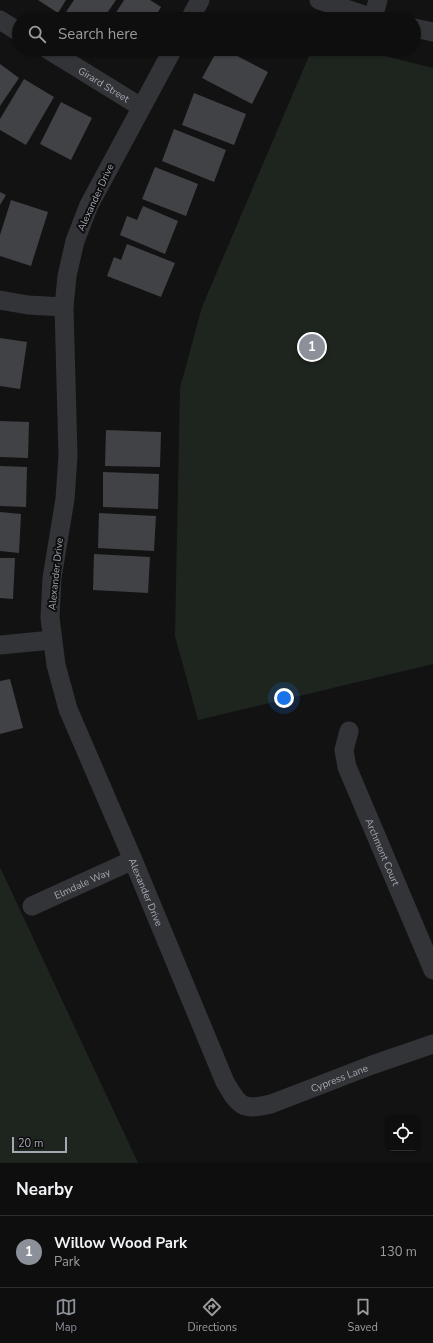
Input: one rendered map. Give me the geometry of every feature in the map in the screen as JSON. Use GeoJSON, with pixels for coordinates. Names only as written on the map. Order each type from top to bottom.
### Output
{"type":"FeatureCollection","features":[{"type":"Feature","properties":{"kind":"street"},"geometry":{"type":"LineString","coordinates":[[194,12],[200,0]]}},
{"type":"Feature","properties":{"kind":"street"},"geometry":{"type":"LineString","coordinates":[[319,0],[354,12]]}},
{"type":"Feature","properties":{"kind":"street"},"geometry":{"type":"LineString","coordinates":[[376,12],[378,0]]}},
{"type":"Feature","properties":{"kind":"street"},"geometry":{"type":"LineString","coordinates":[[0,20],[12,28]]}},
{"type":"Feature","properties":{"kind":"street"},"geometry":{"type":"LineString","coordinates":[[421,29],[433,32]]}},
{"type":"Feature","properties":{"kind":"street","name":"Girard Street"},"geometry":{"type":"LineString","coordinates":[[58,56],[141,107]]}},
{"type":"Feature","properties":{"kind":"street","name":"Alexander Drive"},"geometry":{"type":"LineString","coordinates":[[169,56],[100,183],[81,224],[70,260],[64,293],[68,456],[65,499],[52,578],[50,618],[56,665],[68,709],[133,860],[225,1082],[235,1100],[246,1107]]}},
{"type":"Feature","properties":{"kind":"street"},"geometry":{"type":"LineString","coordinates":[[0,300],[28,305],[64,307]]}},
{"type":"Feature","properties":{"kind":"street"},"geometry":{"type":"LineString","coordinates":[[0,645],[52,640]]}},
{"type":"Feature","properties":{"kind":"street","name":"Archmont Court"},"geometry":{"type":"LineString","coordinates":[[349,731],[344,750],[347,767],[433,970]]}},
{"type":"Feature","properties":{"kind":"street","name":"Elmdale Way"},"geometry":{"type":"LineString","coordinates":[[32,906],[133,860]]}},
{"type":"Feature","properties":{"kind":"street","name":"Cypress Lane"},"geometry":{"type":"LineString","coordinates":[[246,1107],[260,1107],[271,1104],[372,1065],[433,1044]]}},
{"type":"Feature","properties":{"kind":"shaded area"},"geometry":{"type":"Polygon","coordinates":[[[309,56],[385,56],[433,68],[433,664],[198,720],[175,636],[180,388],[202,307],[309,56]]]}},
{"type":"Feature","properties":{"kind":"shaded area"},"geometry":{"type":"Polygon","coordinates":[[[0,867],[138,1163],[0,1163],[0,867]]]}},
{"type":"Feature","properties":{"kind":"building"},"geometry":{"type":"Polygon","coordinates":[[[38,0],[66,0],[59,12],[38,0]]]}},
{"type":"Feature","properties":{"kind":"building"},"geometry":{"type":"Polygon","coordinates":[[[74,0],[116,0],[108,12],[66,12],[74,0]]]}},
{"type":"Feature","properties":{"kind":"building"},"geometry":{"type":"Polygon","coordinates":[[[124,0],[150,0],[161,7],[158,12],[116,12],[124,0]]]}},
{"type":"Feature","properties":{"kind":"building"},"geometry":{"type":"Polygon","coordinates":[[[214,56],[237,56],[268,72],[252,104],[202,78],[214,56]]]}},
{"type":"Feature","properties":{"kind":"building"},"geometry":{"type":"Polygon","coordinates":[[[0,64],[19,78],[0,106],[0,64]]]}},
{"type":"Feature","properties":{"kind":"building"},"geometry":{"type":"Polygon","coordinates":[[[24,79],[54,97],[26,145],[0,130],[0,119],[24,79]]]}},
{"type":"Feature","properties":{"kind":"building"},"geometry":{"type":"Polygon","coordinates":[[[194,93],[246,114],[234,145],[182,125],[194,93]]]}},
{"type":"Feature","properties":{"kind":"building"},"geometry":{"type":"Polygon","coordinates":[[[61,102],[92,118],[71,160],[40,144],[61,102]]]}},
{"type":"Feature","properties":{"kind":"building"},"geometry":{"type":"Polygon","coordinates":[[[174,129],[226,150],[214,182],[162,161],[174,129]]]}},
{"type":"Feature","properties":{"kind":"building"},"geometry":{"type":"Polygon","coordinates":[[[155,167],[198,184],[186,216],[142,199],[155,167]]]}},
{"type":"Feature","properties":{"kind":"building"},"geometry":{"type":"Polygon","coordinates":[[[0,192],[6,195],[0,205],[0,192]]]}},
{"type":"Feature","properties":{"kind":"building"},"geometry":{"type":"Polygon","coordinates":[[[11,200],[48,212],[31,266],[0,256],[0,235],[11,200]]]}},
{"type":"Feature","properties":{"kind":"building"},"geometry":{"type":"Polygon","coordinates":[[[143,206],[178,221],[165,254],[120,235],[127,216],[137,220],[143,206]]]}},
{"type":"Feature","properties":{"kind":"building"},"geometry":{"type":"Polygon","coordinates":[[[127,244],[175,263],[161,297],[107,276],[114,257],[121,260],[127,244]]]}},
{"type":"Feature","properties":{"kind":"building"},"geometry":{"type":"Polygon","coordinates":[[[0,338],[27,342],[20,389],[0,386],[0,338]]]}},
{"type":"Feature","properties":{"kind":"building"},"geometry":{"type":"Polygon","coordinates":[[[0,421],[29,422],[28,458],[0,457],[0,421]]]}},
{"type":"Feature","properties":{"kind":"building"},"geometry":{"type":"Polygon","coordinates":[[[106,430],[161,432],[160,467],[105,466],[106,430]]]}},
{"type":"Feature","properties":{"kind":"building"},"geometry":{"type":"Polygon","coordinates":[[[0,466],[27,467],[26,507],[0,506],[0,466]]]}},
{"type":"Feature","properties":{"kind":"building"},"geometry":{"type":"Polygon","coordinates":[[[103,472],[159,474],[158,509],[103,507],[103,472]]]}},
{"type":"Feature","properties":{"kind":"building"},"geometry":{"type":"Polygon","coordinates":[[[0,512],[21,514],[19,553],[0,551],[0,512]]]}},
{"type":"Feature","properties":{"kind":"building"},"geometry":{"type":"Polygon","coordinates":[[[99,513],[156,516],[154,551],[98,548],[99,513]]]}},
{"type":"Feature","properties":{"kind":"building"},"geometry":{"type":"Polygon","coordinates":[[[94,554],[150,557],[148,593],[93,590],[94,554]]]}},
{"type":"Feature","properties":{"kind":"building"},"geometry":{"type":"Polygon","coordinates":[[[0,558],[15,558],[13,599],[0,598],[0,558]]]}},
{"type":"Feature","properties":{"kind":"building"},"geometry":{"type":"Polygon","coordinates":[[[10,679],[23,728],[0,734],[0,681],[10,679]]]}},
{"type":"Feature","properties":{"kind":"place","name":"Willow Wood Park"},"geometry":{"type":"Point","coordinates":[312,347]}}]}
